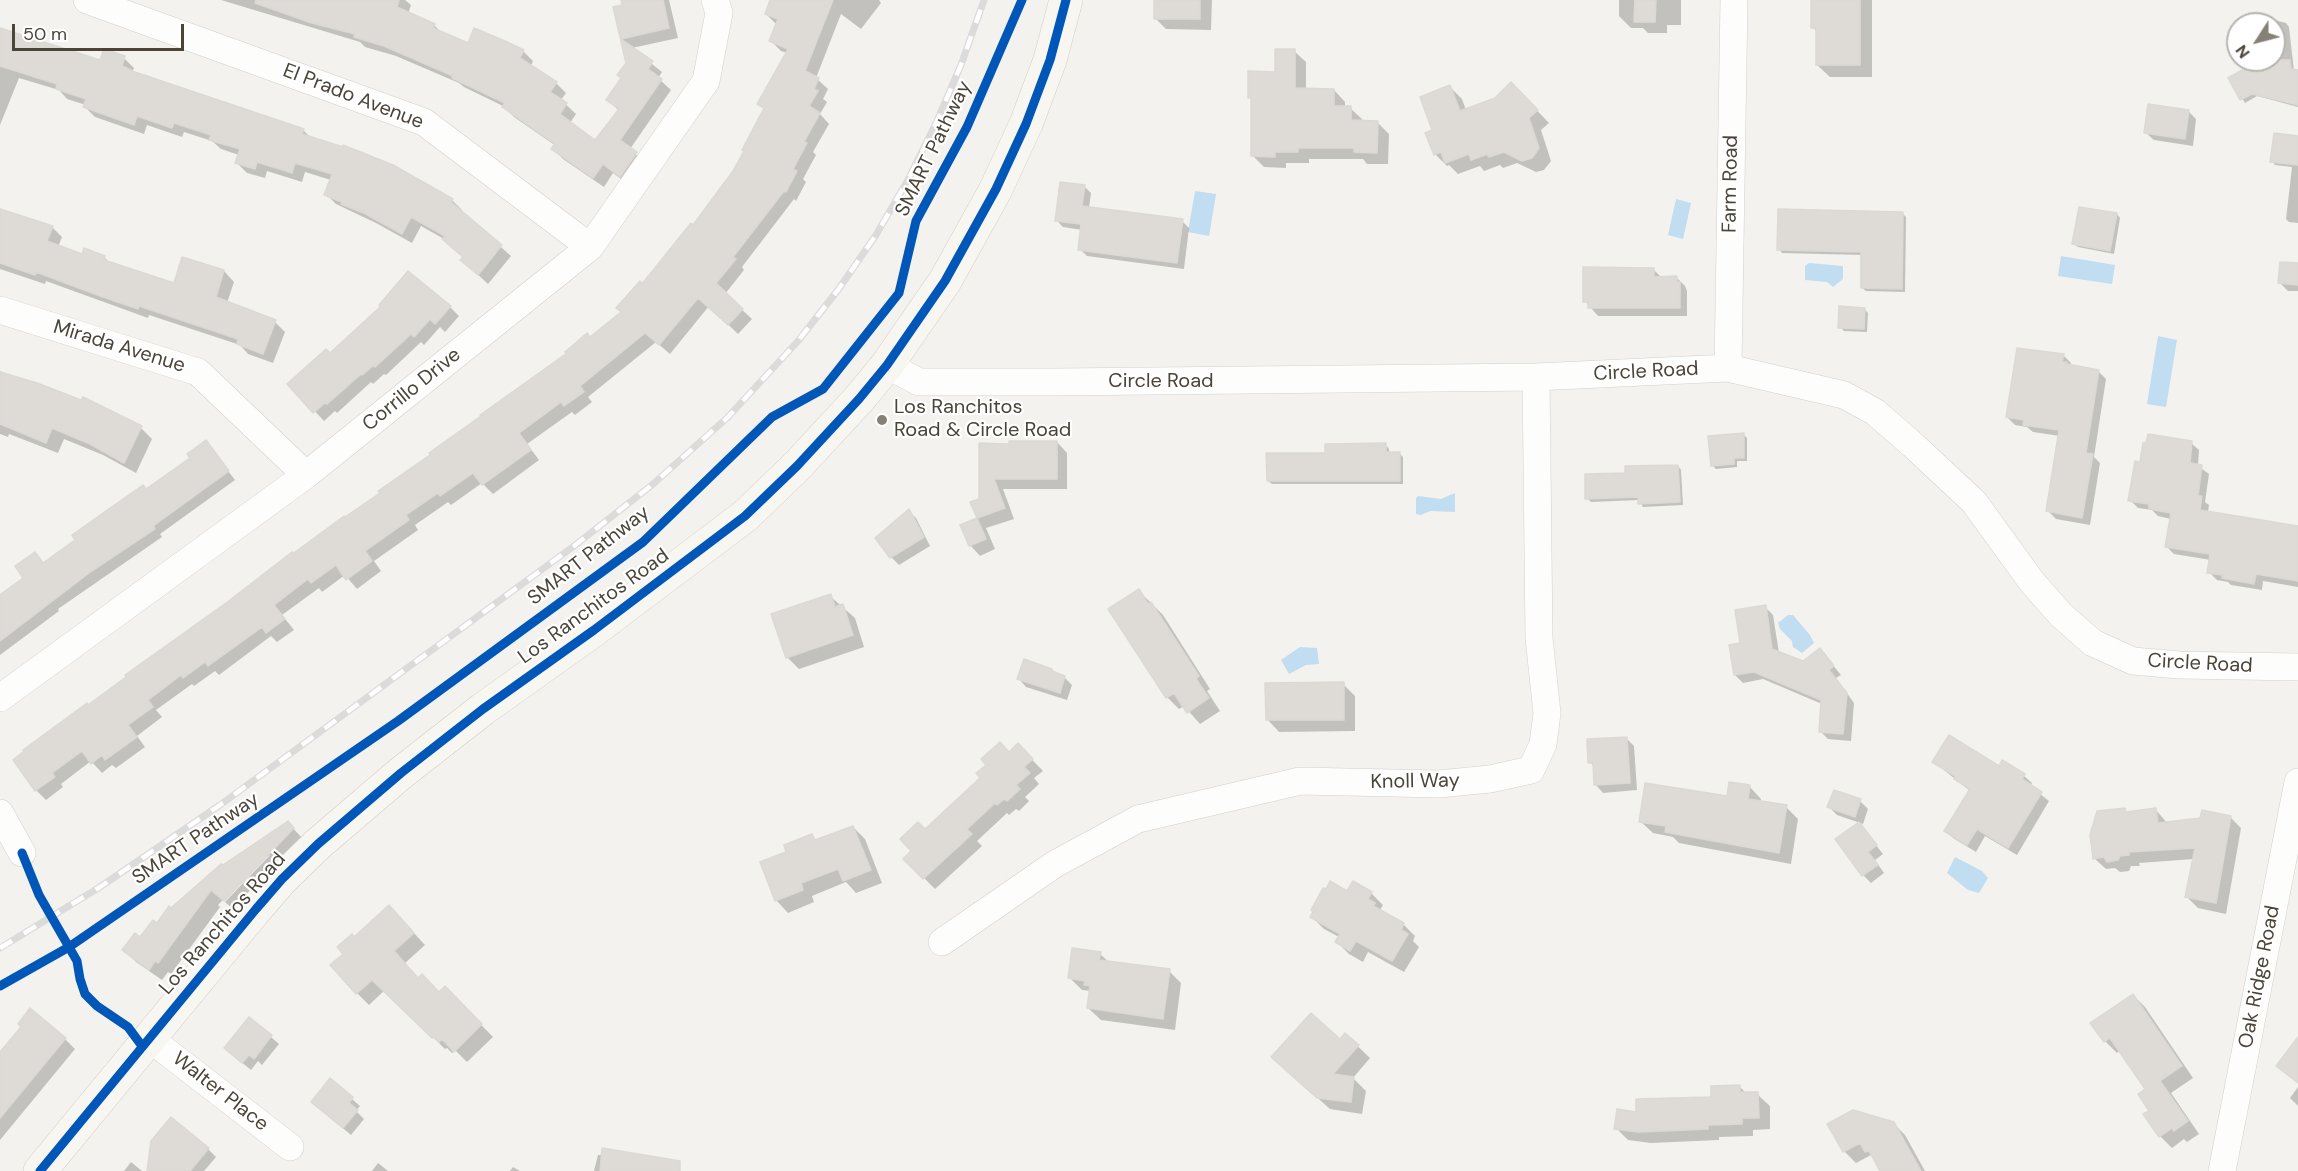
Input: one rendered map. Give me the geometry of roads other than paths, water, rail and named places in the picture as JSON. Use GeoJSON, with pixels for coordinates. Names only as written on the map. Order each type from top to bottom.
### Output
{"type":"FeatureCollection","features":[{"type":"Feature","properties":{"kind":"main road","name":"Los Ranchitos Road"},"geometry":{"type":"LineString","coordinates":[[40,1171],[282,879],[318,844],[401,773],[483,709],[603,623],[745,516],[825,438],[887,365],[945,281],[996,189],[1026,124],[1050,60],[1066,0]]}},
{"type":"Feature","properties":{"kind":"street","name":"El Prado Avenue"},"geometry":{"type":"LineString","coordinates":[[87,0],[424,122],[590,248]]}},
{"type":"Feature","properties":{"kind":"street","name":"Corrillo Drive"},"geometry":{"type":"LineString","coordinates":[[0,698],[306,475],[590,248],[706,81],[719,13],[715,0]]}},
{"type":"Feature","properties":{"kind":"street","name":"Farm Road"},"geometry":{"type":"LineString","coordinates":[[1728,368],[1734,0]]}},
{"type":"Feature","properties":{"kind":"street","name":"Mirada Avenue"},"geometry":{"type":"LineString","coordinates":[[0,310],[198,372],[306,475]]}},
{"type":"Feature","properties":{"kind":"street","name":"Circle Road"},"geometry":{"type":"LineString","coordinates":[[887,365],[919,382],[1536,378],[1728,368],[1844,395],[1875,412],[1913,444],[1974,502],[2032,582],[2061,615],[2093,643],[2133,661],[2179,665],[2298,668]]}},
{"type":"Feature","properties":{"kind":"street","name":"Knoll Way"},"geometry":{"type":"LineString","coordinates":[[942,942],[1055,864],[1138,819],[1300,781],[1439,784],[1490,779],[1531,770],[1543,744],[1547,713],[1539,638],[1536,378]]}},
{"type":"Feature","properties":{"kind":"street","name":"Oak Ridge Road"},"geometry":{"type":"LineString","coordinates":[[2222,1171],[2298,782]]}},
{"type":"Feature","properties":{"kind":"street"},"geometry":{"type":"LineString","coordinates":[[0,813],[22,853]]}},
{"type":"Feature","properties":{"kind":"street","name":"Walter Place"},"geometry":{"type":"LineString","coordinates":[[149,1038],[290,1147]]}},
{"type":"Feature","properties":{"kind":"water"},"geometry":{"type":"Polygon","coordinates":[[[1195,191],[1216,194],[1209,236],[1188,232],[1195,191]]]}},
{"type":"Feature","properties":{"kind":"water"},"geometry":{"type":"Polygon","coordinates":[[[1676,199],[1691,203],[1683,239],[1668,235],[1676,199]]]}},
{"type":"Feature","properties":{"kind":"water"},"geometry":{"type":"Polygon","coordinates":[[[2061,256],[2115,265],[2112,284],[2058,276],[2061,256]]]}},
{"type":"Feature","properties":{"kind":"water"},"geometry":{"type":"Polygon","coordinates":[[[1809,263],[1843,266],[1843,279],[1833,287],[1827,282],[1805,280],[1805,266],[1809,263]]]}},
{"type":"Feature","properties":{"kind":"water"},"geometry":{"type":"Polygon","coordinates":[[[2158,336],[2177,340],[2166,407],[2147,404],[2158,336]]]}},
{"type":"Feature","properties":{"kind":"water"},"geometry":{"type":"Polygon","coordinates":[[[1455,493],[1455,512],[1430,511],[1421,515],[1416,514],[1418,496],[1441,499],[1455,493]]]}},
{"type":"Feature","properties":{"kind":"water"},"geometry":{"type":"Polygon","coordinates":[[[1788,615],[1793,615],[1814,643],[1802,653],[1793,647],[1792,641],[1780,629],[1778,623],[1788,615]]]}},
{"type":"Feature","properties":{"kind":"water"},"geometry":{"type":"Polygon","coordinates":[[[1300,647],[1317,648],[1319,664],[1306,665],[1289,674],[1281,660],[1300,647]]]}},
{"type":"Feature","properties":{"kind":"water"},"geometry":{"type":"Polygon","coordinates":[[[1955,857],[1982,871],[1988,878],[1979,893],[1968,890],[1947,873],[1955,857]]]}},
{"type":"Feature","properties":{"kind":"railway"},"geometry":{"type":"LineString","coordinates":[[0,948],[100,887],[220,805],[574,546],[652,485],[728,417],[798,341],[838,290],[876,235],[909,178],[937,121],[961,65],[984,0]]}},
{"type":"Feature","properties":{"kind":"place","name":"Los Ranchitos Road & Circle Road"},"geometry":{"type":"Point","coordinates":[882,420]}}]}
